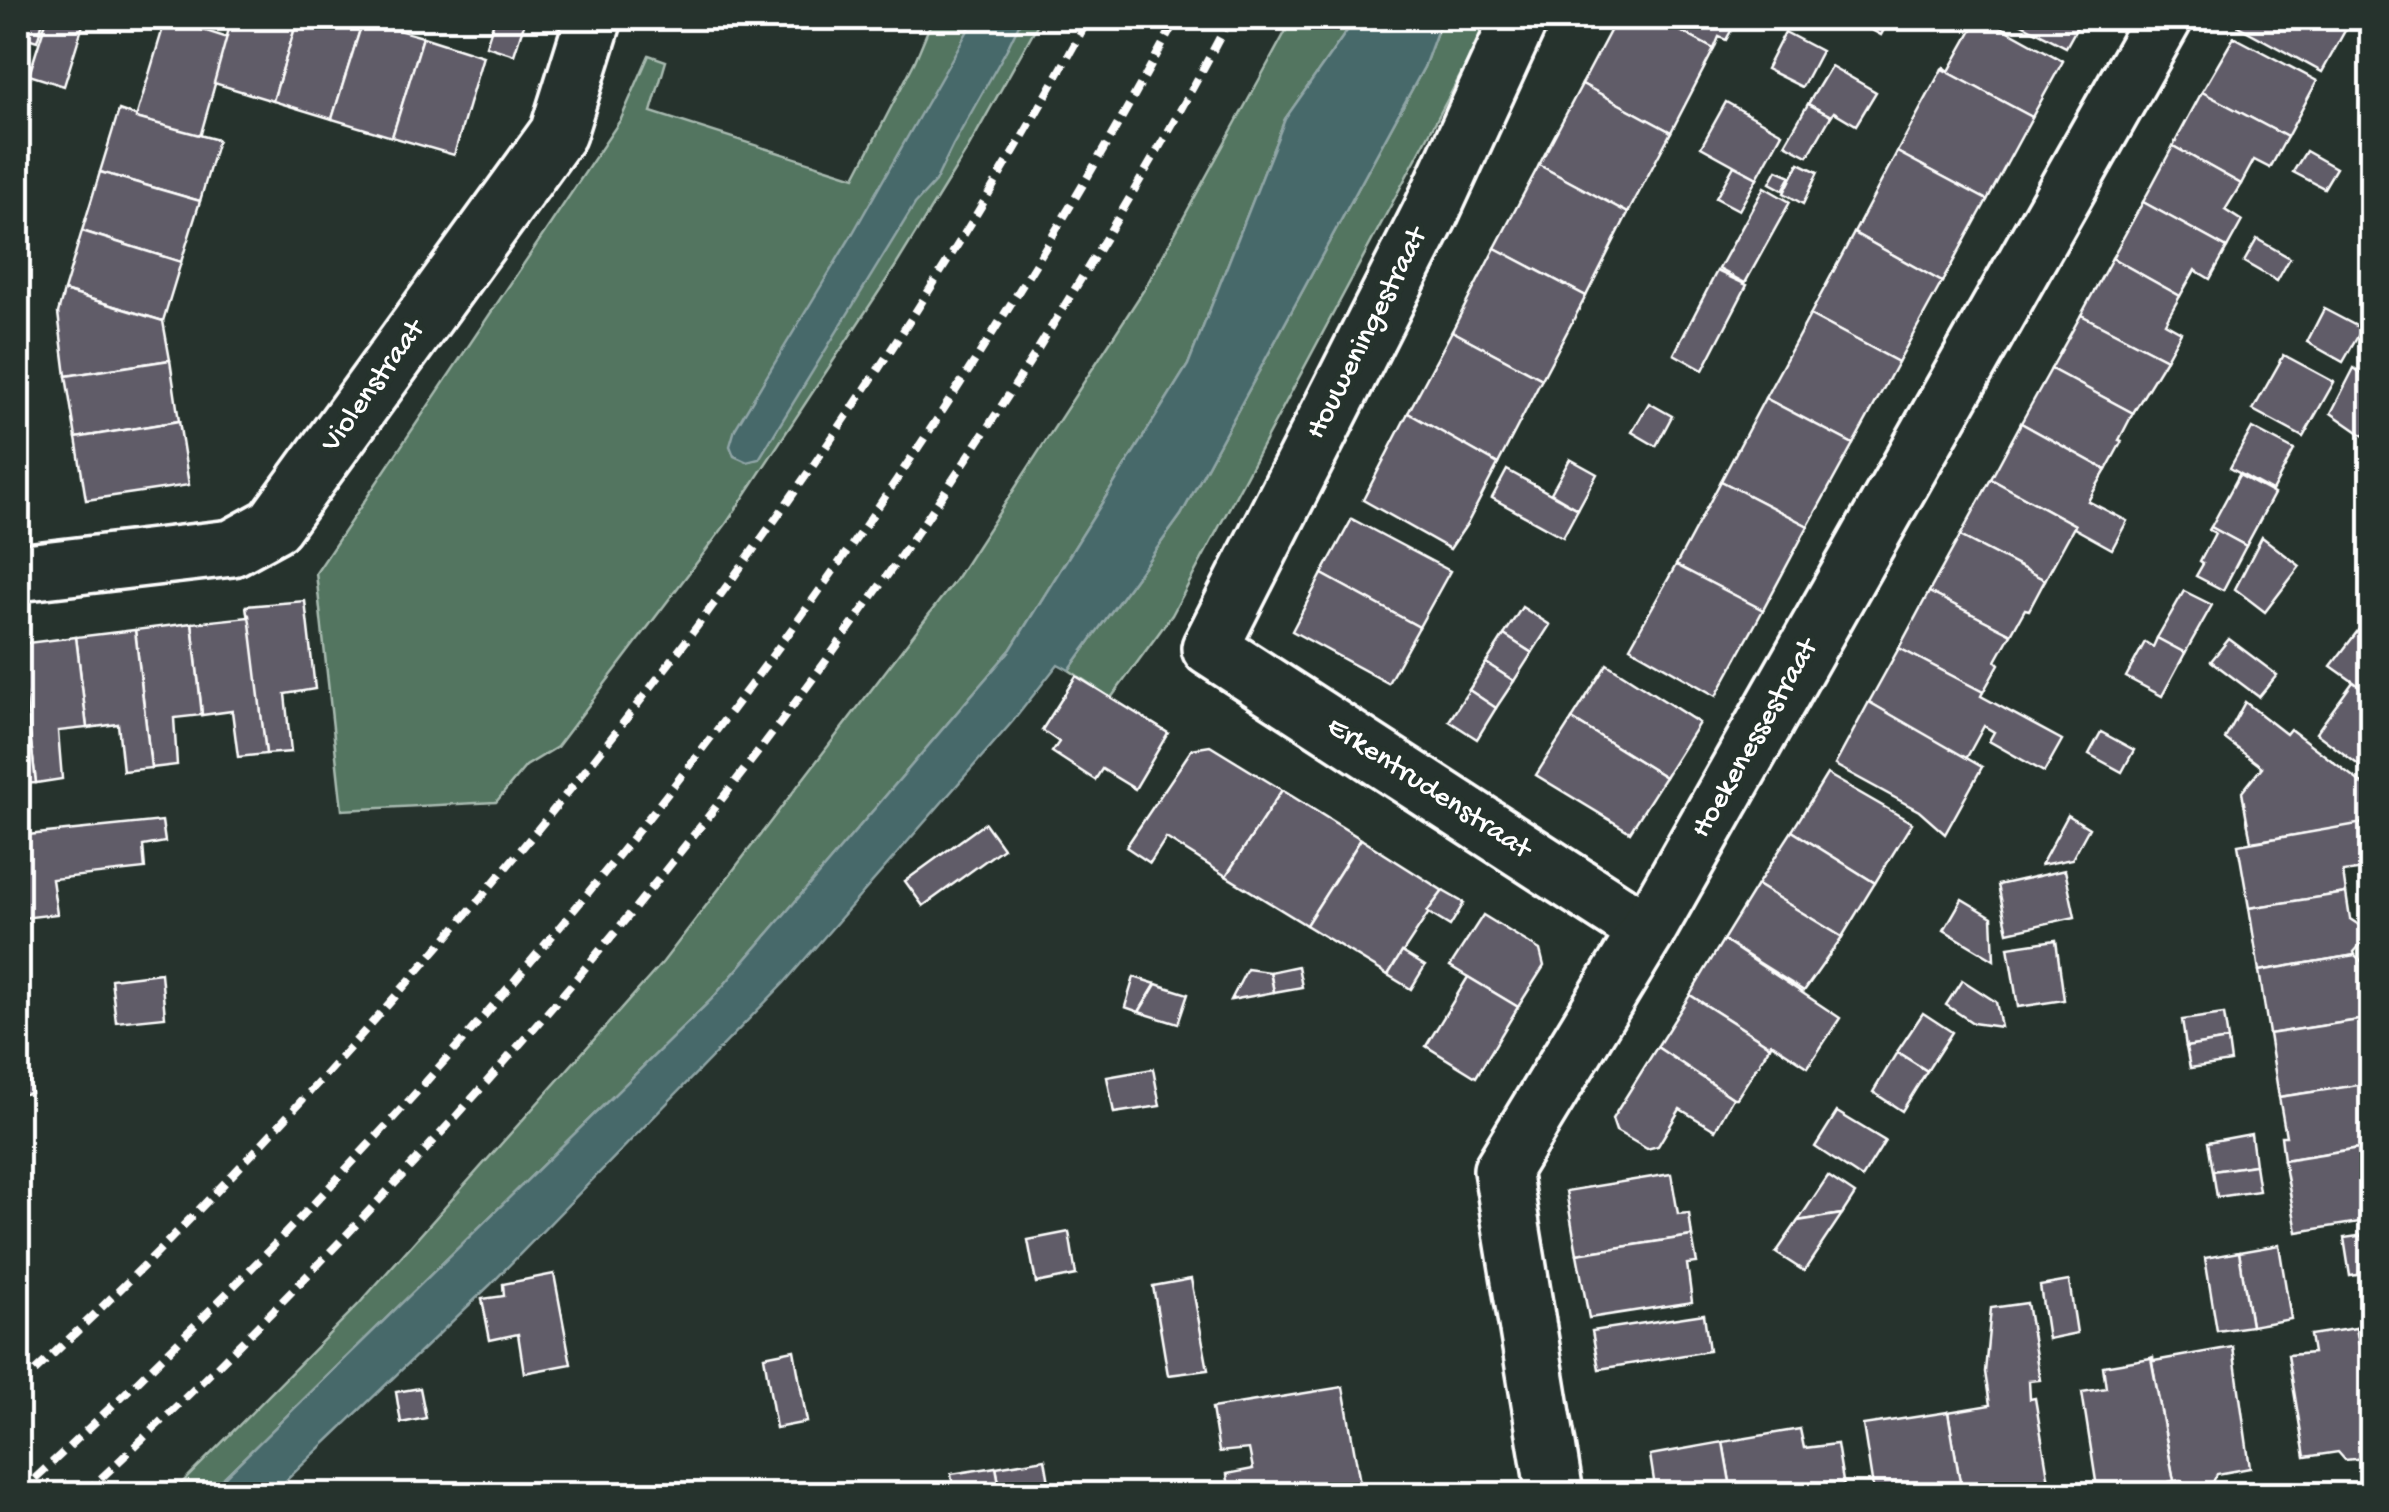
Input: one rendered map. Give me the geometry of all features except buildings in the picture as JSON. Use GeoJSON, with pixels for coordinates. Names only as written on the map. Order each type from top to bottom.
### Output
{"type":"FeatureCollection","features":[{"type":"Feature","properties":{"kind":"street","name":"Violenstraat"},"geometry":{"type":"LineString","coordinates":[[18,574],[232,548],[274,525],[558,133],[594,18]]}},
{"type":"Feature","properties":{"kind":"street","name":"Houweningestraat"},"geometry":{"type":"LineString","coordinates":[[1210,648],[1430,214],[1520,18]]}},
{"type":"Feature","properties":{"kind":"street","name":"Hoekenessestraat"},"geometry":{"type":"LineString","coordinates":[[1554,1494],[1502,1170],[1647,930],[2164,18]]}},
{"type":"Feature","properties":{"kind":"street","name":"Erkentrudenstraat"},"geometry":{"type":"LineString","coordinates":[[1210,648],[1647,930]]}},
{"type":"Feature","properties":{"kind":"green space"},"geometry":{"type":"Polygon","coordinates":[[[933,18],[1041,18],[895,267],[726,524],[557,747],[526,766],[496,802],[342,810],[316,573],[621,119],[649,55],[666,61],[651,112],[855,177],[933,18]]]}},
{"type":"Feature","properties":{"kind":"green space"},"geometry":{"type":"Polygon","coordinates":[[[1293,18],[1356,18],[1285,119],[1188,365],[1011,649],[712,999],[207,1494],[171,1494],[358,1305],[663,962],[956,579],[1145,288],[1293,18]]]}},
{"type":"Feature","properties":{"kind":"green space"},"geometry":{"type":"Polygon","coordinates":[[[1442,18],[1491,18],[1172,615],[1111,698],[1069,670],[1181,515],[1424,67],[1442,18]]]}},
{"type":"Feature","properties":{"kind":"water"},"geometry":{"type":"Polygon","coordinates":[[[975,18],[1022,18],[935,182],[915,204],[759,459],[747,462],[734,456],[730,446],[735,429],[975,18]]]}},
{"type":"Feature","properties":{"kind":"water"},"geometry":{"type":"Polygon","coordinates":[[[1356,18],[1442,18],[1424,67],[1181,515],[1069,670],[1058,664],[1013,721],[784,983],[490,1285],[272,1494],[207,1494],[712,999],[1011,649],[1188,365],[1285,119],[1356,18]]]}},
{"type":"Feature","properties":{"kind":"railway"},"geometry":{"type":"LineString","coordinates":[[18,1387],[140,1270],[315,1087],[482,896],[650,688],[808,473],[883,362],[1024,135],[1089,18]]}},
{"type":"Feature","properties":{"kind":"railway"},"geometry":{"type":"LineString","coordinates":[[18,1494],[189,1331],[353,1162],[510,986],[659,804],[801,616],[935,422],[1060,223],[1177,18]]}},
{"type":"Feature","properties":{"kind":"railway"},"geometry":{"type":"LineString","coordinates":[[84,1494],[219,1365],[349,1232],[597,954],[714,809],[826,661],[934,508],[1036,352],[1161,145],[1230,18]]}}]}
